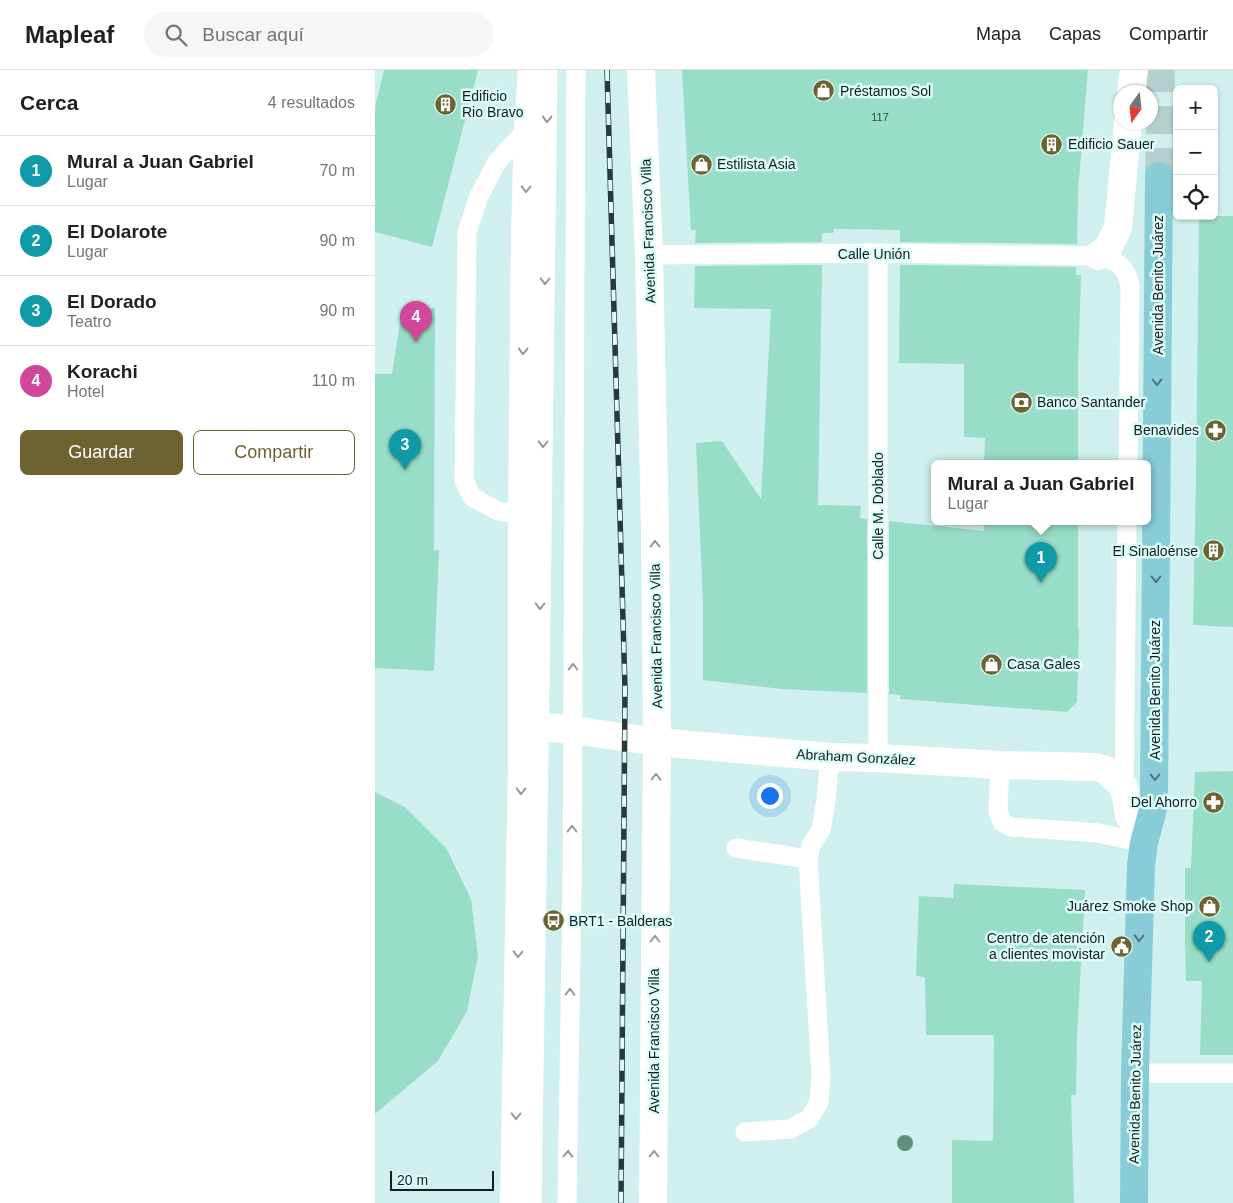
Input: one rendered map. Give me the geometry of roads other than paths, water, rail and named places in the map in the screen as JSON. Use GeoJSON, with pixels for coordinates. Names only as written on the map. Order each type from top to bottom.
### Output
{"type":"FeatureCollection","features":[{"type":"Feature","properties":{"kind":"main road"},"geometry":{"type":"LineString","coordinates":[[514,1203],[531,726],[521,515],[525,230],[532,70]]}},
{"type":"Feature","properties":{"kind":"main road","name":"Avenida Francisco Villa"},"geometry":{"type":"LineString","coordinates":[[641,70],[649,255],[655,532],[657,742],[653,1203]]}},
{"type":"Feature","properties":{"kind":"main road"},"geometry":{"type":"LineString","coordinates":[[1132,85],[1134,70]]}},
{"type":"Feature","properties":{"kind":"main road"},"geometry":{"type":"LineString","coordinates":[[1098,256],[1108,248],[1118,228],[1127,130]]}},
{"type":"Feature","properties":{"kind":"main road","name":"Avenida Benito Juárez"},"geometry":{"type":"LineString","coordinates":[[1134,1203],[1135,1073],[1141,866],[1155,794],[1159,176]]}},
{"type":"Feature","properties":{"kind":"main road","name":"Abraham González"},"geometry":{"type":"LineString","coordinates":[[531,726],[657,742],[829,757],[1000,765],[1096,767],[1106,770],[1125,787]]}},
{"type":"Feature","properties":{"kind":"main road"},"geometry":{"type":"LineString","coordinates":[[1125,787],[1129,815],[1144,843]]}},
{"type":"Feature","properties":{"kind":"lane"},"geometry":{"type":"LineString","coordinates":[[532,1203],[531,726],[540,631],[548,70]]}},
{"type":"Feature","properties":{"kind":"lane"},"geometry":{"type":"LineString","coordinates":[[567,1203],[573,730],[576,70]]}},
{"type":"Feature","properties":{"kind":"lane"},"geometry":{"type":"LineString","coordinates":[[521,515],[498,511],[472,497],[463,480],[467,232],[479,196],[497,162],[528,128]]}},
{"type":"Feature","properties":{"kind":"lane","name":"Calle Unión"},"geometry":{"type":"LineString","coordinates":[[649,255],[878,253],[1098,256]]}},
{"type":"Feature","properties":{"kind":"lane","name":"Calle M. Doblado"},"geometry":{"type":"LineString","coordinates":[[878,253],[878,758]]}},
{"type":"Feature","properties":{"kind":"lane"},"geometry":{"type":"LineString","coordinates":[[1098,256],[1117,262],[1128,276],[1130,286],[1128,460]]}},
{"type":"Feature","properties":{"kind":"lane"},"geometry":{"type":"LineString","coordinates":[[1125,787],[1127,525]]}},
{"type":"Feature","properties":{"kind":"lane"},"geometry":{"type":"LineString","coordinates":[[745,1132],[790,1129],[809,1119],[819,1102],[821,1077],[808,860],[811,845],[821,830],[826,800],[829,757]]}},
{"type":"Feature","properties":{"kind":"lane"},"geometry":{"type":"LineString","coordinates":[[1000,765],[998,811],[1002,822],[1011,827],[1098,833],[1144,843]]}},
{"type":"Feature","properties":{"kind":"lane"},"geometry":{"type":"LineString","coordinates":[[736,848],[808,860]]}},
{"type":"Feature","properties":{"kind":"lane"},"geometry":{"type":"LineString","coordinates":[[1135,1073],[1233,1073]]}},
{"type":"Feature","properties":{"kind":"tunnel"},"geometry":{"type":"LineString","coordinates":[[1159,176],[1161,70]]}},
{"type":"Feature","properties":{"kind":"railway"},"geometry":{"type":"LineString","coordinates":[[607,70],[625,689],[621,1203]]}},
{"type":"Feature","properties":{"kind":"place","name":"Préstamos Sol"},"geometry":{"type":"Point","coordinates":[824,91]}},
{"type":"Feature","properties":{"kind":"place","name":"Edificio Rio Bravo"},"geometry":{"type":"Point","coordinates":[446,104]}},
{"type":"Feature","properties":{"kind":"place","name":"Edificio Sauer"},"geometry":{"type":"Point","coordinates":[1052,144]}},
{"type":"Feature","properties":{"kind":"place","name":"Estilista Asia"},"geometry":{"type":"Point","coordinates":[701,164]}},
{"type":"Feature","properties":{"kind":"place","name":"Korachi"},"geometry":{"type":"Point","coordinates":[416,342]}},
{"type":"Feature","properties":{"kind":"place","name":"Banco Santander"},"geometry":{"type":"Point","coordinates":[1021,402]}},
{"type":"Feature","properties":{"kind":"place","name":"Benavides"},"geometry":{"type":"Point","coordinates":[1215,430]}},
{"type":"Feature","properties":{"kind":"place","name":"El Dorado"},"geometry":{"type":"Point","coordinates":[405,470]}},
{"type":"Feature","properties":{"kind":"place","name":"El Sinaloénse"},"geometry":{"type":"Point","coordinates":[1214,551]}},
{"type":"Feature","properties":{"kind":"place","name":"Mural a Juan Gabriel"},"geometry":{"type":"Point","coordinates":[1041,583]}},
{"type":"Feature","properties":{"kind":"place","name":"Casa Gales"},"geometry":{"type":"Point","coordinates":[991,664]}},
{"type":"Feature","properties":{"kind":"place","name":"Del Ahorro"},"geometry":{"type":"Point","coordinates":[1213,802]}},
{"type":"Feature","properties":{"kind":"place","name":"Juárez Smoke Shop"},"geometry":{"type":"Point","coordinates":[1209,906]}},
{"type":"Feature","properties":{"kind":"place","name":"BRT1 - Balderas"},"geometry":{"type":"Point","coordinates":[553,921]}},
{"type":"Feature","properties":{"kind":"place","name":"Centro de atención a clientes movistar"},"geometry":{"type":"Point","coordinates":[1121,946]}},
{"type":"Feature","properties":{"kind":"place","name":"El Dolarote"},"geometry":{"type":"Point","coordinates":[1209,962]}}]}
